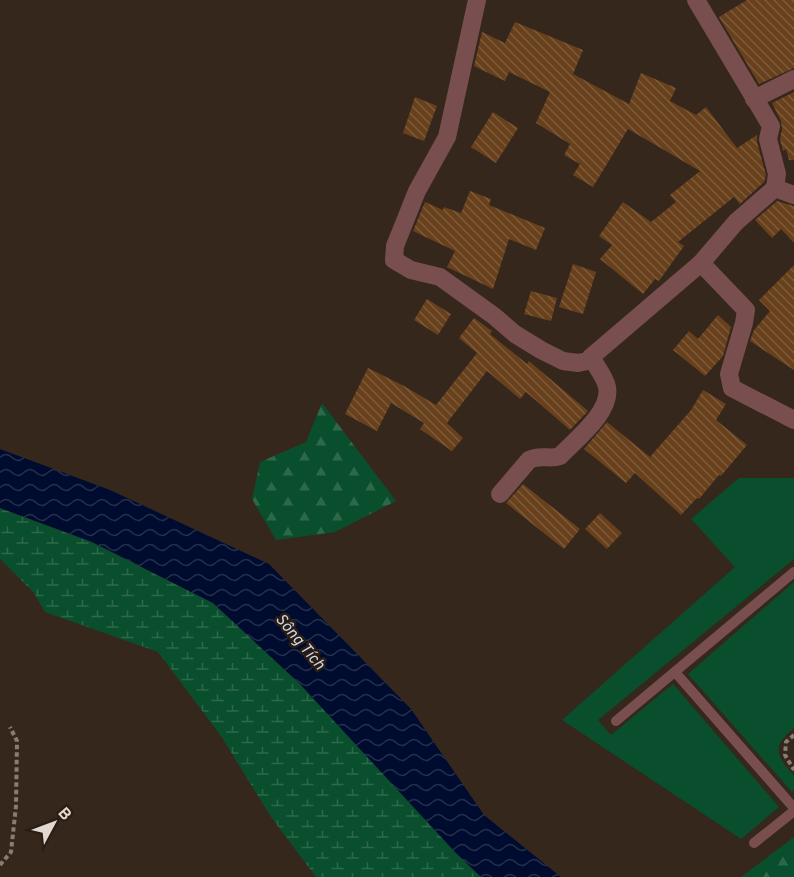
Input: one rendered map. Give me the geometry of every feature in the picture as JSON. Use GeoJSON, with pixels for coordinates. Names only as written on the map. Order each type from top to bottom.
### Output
{"type":"FeatureCollection","features":[{"type":"Feature","properties":{"kind":"street"},"geometry":{"type":"LineString","coordinates":[[477,0],[447,137],[417,190],[395,246],[394,260],[411,270],[441,277],[515,334],[563,361],[578,363],[592,360],[591,357],[700,263],[736,222],[775,188],[777,174],[768,139],[771,126],[696,0]]}},
{"type":"Feature","properties":{"kind":"street"},"geometry":{"type":"LineString","coordinates":[[754,99],[794,80]]}},
{"type":"Feature","properties":{"kind":"street"},"geometry":{"type":"LineString","coordinates":[[775,188],[794,195]]}},
{"type":"Feature","properties":{"kind":"street"},"geometry":{"type":"LineString","coordinates":[[700,263],[746,310],[729,374],[732,388],[794,420]]}},
{"type":"Feature","properties":{"kind":"street"},"geometry":{"type":"LineString","coordinates":[[500,494],[529,460],[535,457],[560,456],[599,415],[606,402],[607,386],[591,357]]}},
{"type":"Feature","properties":{"kind":"lane"},"geometry":{"type":"LineString","coordinates":[[616,722],[794,572]]}},
{"type":"Feature","properties":{"kind":"lane"},"geometry":{"type":"LineString","coordinates":[[675,672],[794,809],[754,843]]}},
{"type":"Feature","properties":{"kind":"path"},"geometry":{"type":"LineString","coordinates":[[0,865],[11,852],[16,806],[17,741],[10,727]]}},
{"type":"Feature","properties":{"kind":"path"},"geometry":{"type":"LineString","coordinates":[[794,735],[786,742],[785,755],[794,770]]}},
{"type":"Feature","properties":{"kind":"green space"},"geometry":{"type":"Polygon","coordinates":[[[322,403],[396,501],[335,532],[276,540],[252,499],[260,462],[306,442],[322,403]]]}},
{"type":"Feature","properties":{"kind":"green space"},"geometry":{"type":"Polygon","coordinates":[[[739,478],[794,478],[794,559],[598,720],[611,735],[673,684],[779,807],[741,839],[562,720],[735,567],[691,519],[739,478]]]}},
{"type":"Feature","properties":{"kind":"green space"},"geometry":{"type":"Polygon","coordinates":[[[0,508],[92,542],[213,603],[299,683],[455,852],[481,877],[316,877],[271,817],[221,736],[158,652],[45,612],[34,593],[0,559],[0,508]]]}},
{"type":"Feature","properties":{"kind":"green space"},"geometry":{"type":"Polygon","coordinates":[[[794,582],[794,728],[779,746],[780,757],[794,776],[792,792],[688,674],[794,582]]]}},
{"type":"Feature","properties":{"kind":"green space"},"geometry":{"type":"Polygon","coordinates":[[[794,837],[794,877],[741,877],[794,837]]]}},
{"type":"Feature","properties":{"kind":"water","name":"Sông Tích"},"geometry":{"type":"Polygon","coordinates":[[[0,449],[110,490],[269,564],[411,709],[484,815],[561,877],[481,877],[455,852],[299,683],[213,603],[92,542],[0,508],[0,449]]]}},
{"type":"Feature","properties":{"kind":"building"},"geometry":{"type":"Polygon","coordinates":[[[747,0],[794,0],[794,68],[759,84],[719,17],[747,0]]]}},
{"type":"Feature","properties":{"kind":"building"},"geometry":{"type":"Polygon","coordinates":[[[515,22],[583,50],[573,74],[629,104],[641,73],[676,88],[670,101],[696,115],[706,107],[737,148],[757,135],[766,175],[764,182],[740,204],[734,197],[678,242],[684,246],[659,281],[655,279],[643,294],[600,259],[612,245],[599,236],[623,202],[651,222],[676,202],[670,195],[700,171],[628,129],[593,187],[573,175],[580,164],[564,155],[570,144],[536,123],[550,92],[509,72],[505,81],[474,66],[482,32],[505,43],[515,22]]]}},
{"type":"Feature","properties":{"kind":"building"},"geometry":{"type":"Polygon","coordinates":[[[794,92],[794,160],[789,160],[786,149],[783,151],[780,139],[781,121],[772,103],[794,92]]]}},
{"type":"Feature","properties":{"kind":"building"},"geometry":{"type":"Polygon","coordinates":[[[415,97],[437,106],[424,141],[403,133],[415,97]]]}},
{"type":"Feature","properties":{"kind":"building"},"geometry":{"type":"Polygon","coordinates":[[[493,112],[518,128],[496,163],[471,147],[493,112]]]}},
{"type":"Feature","properties":{"kind":"building"},"geometry":{"type":"Polygon","coordinates":[[[470,191],[491,199],[489,205],[545,228],[536,250],[509,239],[493,289],[447,267],[455,251],[413,231],[425,202],[443,210],[444,207],[461,213],[470,191]]]}},
{"type":"Feature","properties":{"kind":"building"},"geometry":{"type":"Polygon","coordinates":[[[777,201],[794,206],[794,243],[781,229],[772,238],[755,220],[777,201]]]}},
{"type":"Feature","properties":{"kind":"building"},"geometry":{"type":"Polygon","coordinates":[[[573,264],[596,272],[583,314],[559,307],[573,264]]]}},
{"type":"Feature","properties":{"kind":"building"},"geometry":{"type":"Polygon","coordinates":[[[794,265],[794,370],[750,341],[754,330],[770,311],[759,300],[794,265]]]}},
{"type":"Feature","properties":{"kind":"building"},"geometry":{"type":"Polygon","coordinates":[[[531,291],[557,298],[551,321],[524,314],[531,291]]]}},
{"type":"Feature","properties":{"kind":"building"},"geometry":{"type":"Polygon","coordinates":[[[427,299],[451,314],[438,335],[414,320],[427,299]]]}},
{"type":"Feature","properties":{"kind":"building"},"geometry":{"type":"Polygon","coordinates":[[[718,315],[731,327],[723,356],[705,376],[673,350],[689,331],[698,339],[718,315]]]}},
{"type":"Feature","properties":{"kind":"building"},"geometry":{"type":"Polygon","coordinates":[[[474,318],[492,331],[490,334],[527,364],[529,361],[588,411],[570,430],[526,392],[520,399],[487,371],[447,423],[463,438],[452,451],[420,429],[424,423],[391,403],[377,431],[345,414],[368,368],[436,405],[477,353],[459,338],[474,318]]]}},
{"type":"Feature","properties":{"kind":"building"},"geometry":{"type":"Polygon","coordinates":[[[703,390],[726,404],[716,420],[747,445],[721,476],[719,475],[699,499],[697,498],[681,515],[635,473],[626,483],[584,449],[607,422],[650,457],[691,410],[703,390]]]}},
{"type":"Feature","properties":{"kind":"building"},"geometry":{"type":"Polygon","coordinates":[[[523,484],[580,529],[564,549],[506,503],[523,484]]]}},
{"type":"Feature","properties":{"kind":"building"},"geometry":{"type":"Polygon","coordinates":[[[600,513],[622,533],[607,549],[585,529],[600,513]]]}}]}
